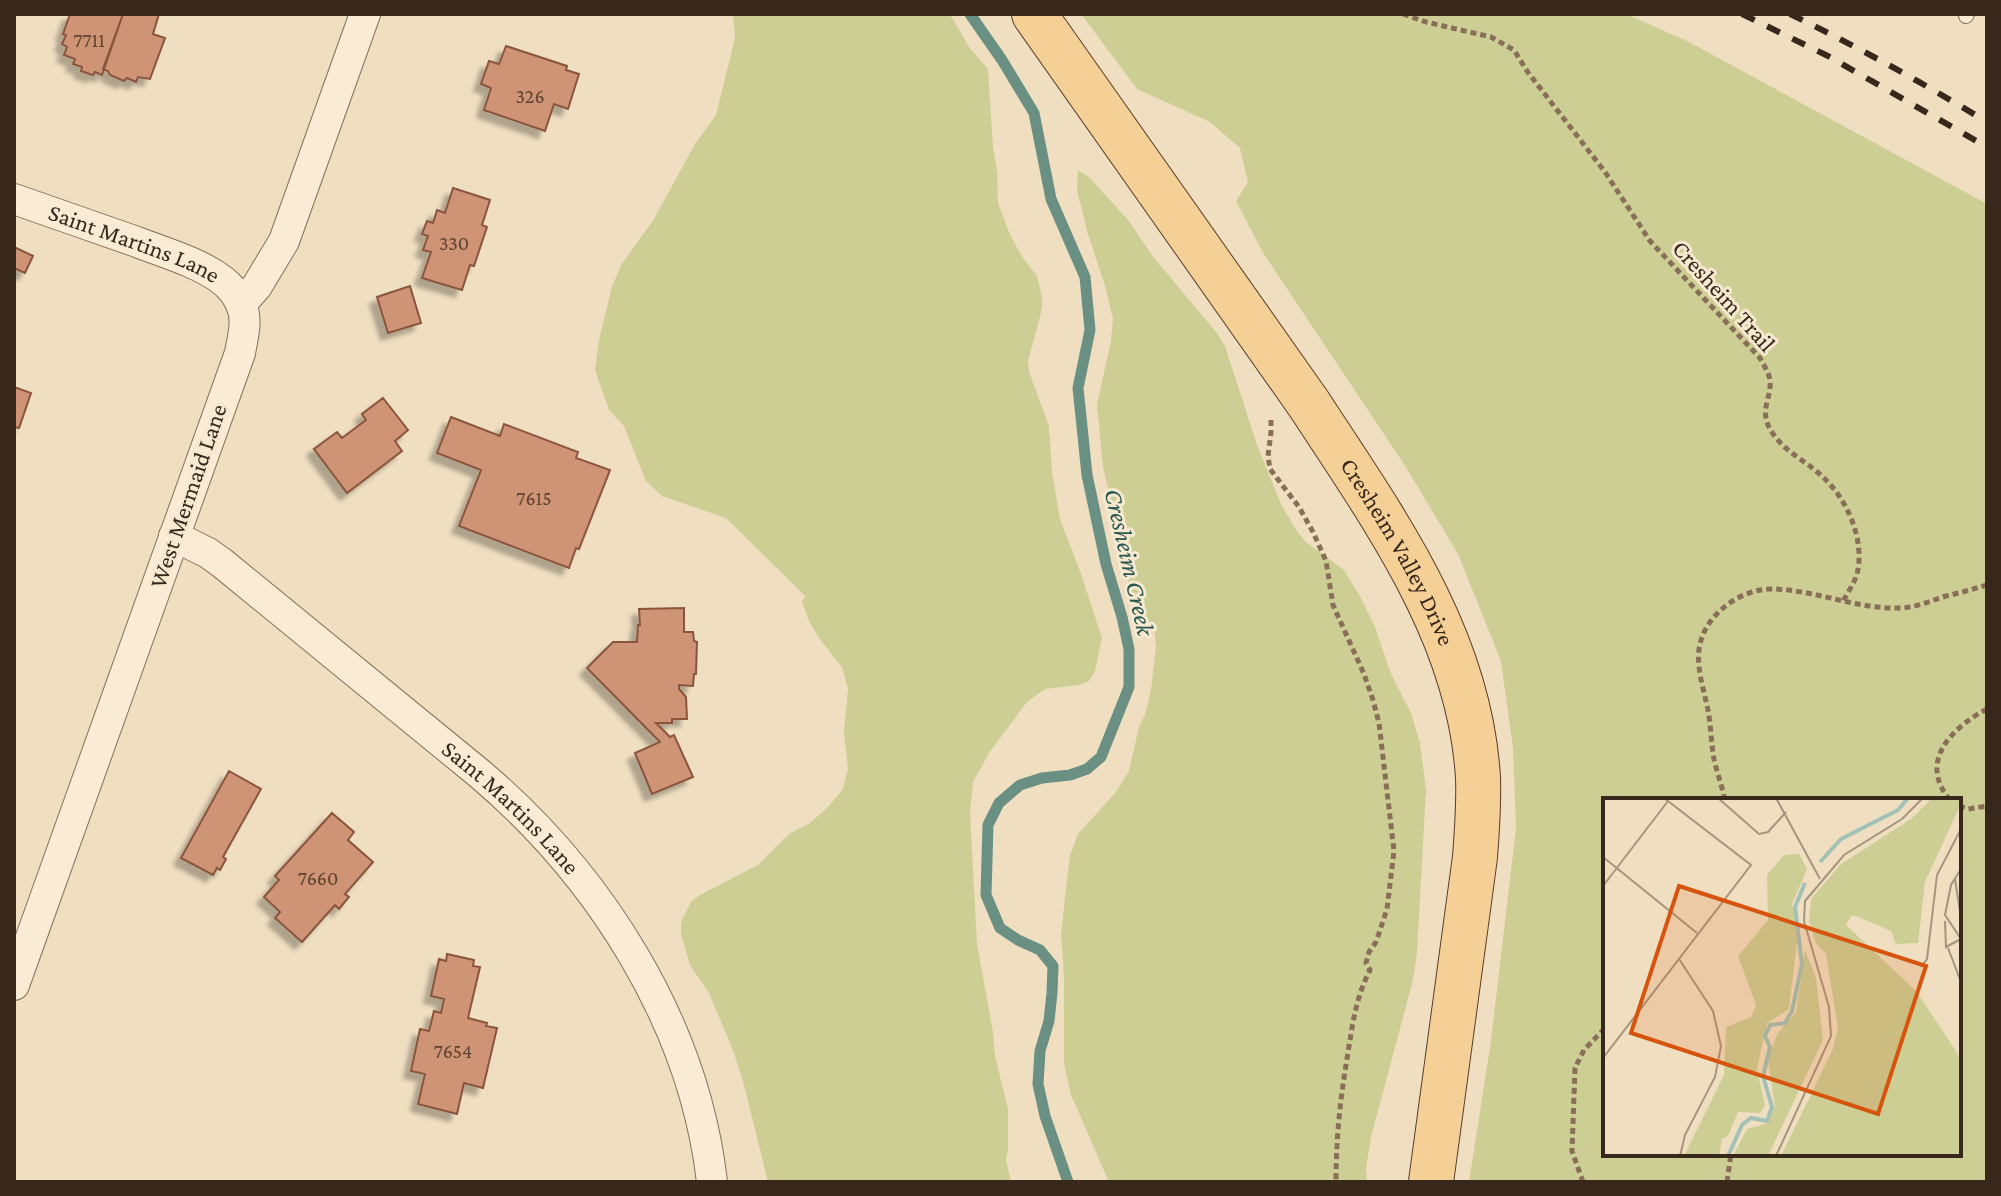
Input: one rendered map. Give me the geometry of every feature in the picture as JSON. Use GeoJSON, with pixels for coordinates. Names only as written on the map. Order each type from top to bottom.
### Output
{"type":"FeatureCollection","features":[{"type":"Feature","properties":{"kind":"main road","name":"Cresheim Valley Drive"},"geometry":{"type":"LineString","coordinates":[[1034,14],[1302,395],[1390,528],[1438,618],[1453,658],[1473,738],[1479,811],[1431,1182]]}},
{"type":"Feature","properties":{"kind":"street"},"geometry":{"type":"LineString","coordinates":[[241,304],[257,286],[284,241],[365,14]]}},
{"type":"Feature","properties":{"kind":"street","name":"Saint Martins Lane"},"geometry":{"type":"LineString","coordinates":[[14,199],[206,269],[225,281],[241,304]]}},
{"type":"Feature","properties":{"kind":"street","name":"West Mermaid Lane"},"geometry":{"type":"LineString","coordinates":[[14,985],[240,353],[245,331],[241,304]]}},
{"type":"Feature","properties":{"kind":"street","name":"Saint Martins Lane"},"geometry":{"type":"LineString","coordinates":[[174,536],[222,563],[514,802],[571,863],[625,942],[650,984],[669,1026],[701,1120],[712,1182]]}},
{"type":"Feature","properties":{"kind":"path","name":"Cresheim Trail"},"geometry":{"type":"LineString","coordinates":[[1403,14],[1491,37],[1514,50],[1605,172],[1650,241],[1760,358],[1770,381],[1765,408],[1767,424],[1777,441],[1825,479],[1842,501],[1855,530],[1860,551],[1856,577],[1843,602]]}},
{"type":"Feature","properties":{"kind":"path"},"geometry":{"type":"LineString","coordinates":[[1302,395],[1270,421],[1270,469],[1299,507],[1326,561],[1333,605],[1373,700],[1394,851],[1387,909],[1376,942],[1369,952],[1366,963],[1370,970],[1360,990],[1353,1016],[1337,1128],[1336,1182]]}},
{"type":"Feature","properties":{"kind":"path"},"geometry":{"type":"LineString","coordinates":[[1724,798],[1714,758],[1699,662],[1700,643],[1709,625],[1724,607],[1761,589],[1803,591],[1876,608],[1903,608],[1987,585]]}},
{"type":"Feature","properties":{"kind":"path"},"geometry":{"type":"LineString","coordinates":[[1948,798],[1938,775],[1938,756],[1947,740],[1963,723],[1987,709]]}},
{"type":"Feature","properties":{"kind":"path"},"geometry":{"type":"LineString","coordinates":[[1961,807],[1968,809],[1987,806]]}},
{"type":"Feature","properties":{"kind":"path"},"geometry":{"type":"LineString","coordinates":[[1583,1182],[1572,1151],[1575,1068],[1584,1050],[1603,1030]]}},
{"type":"Feature","properties":{"kind":"path"},"geometry":{"type":"LineString","coordinates":[[1727,1182],[1731,1156]]}},
{"type":"Feature","properties":{"kind":"green space"},"geometry":{"type":"Polygon","coordinates":[[[733,14],[950,14],[969,47],[988,69],[998,203],[1011,237],[1037,276],[1042,297],[1042,309],[1028,361],[1029,372],[1049,426],[1052,472],[1060,519],[1102,638],[1095,671],[1089,681],[1045,689],[1027,702],[989,753],[973,782],[970,813],[977,944],[995,1056],[1008,1109],[1006,1160],[1011,1182],[768,1182],[734,1053],[709,993],[690,965],[681,934],[681,922],[691,902],[758,865],[789,834],[810,823],[843,789],[848,768],[844,732],[848,689],[842,667],[810,623],[802,602],[805,596],[726,518],[662,496],[646,481],[624,426],[609,410],[595,370],[612,287],[621,265],[654,219],[695,144],[716,115],[735,38],[733,14]]]}},
{"type":"Feature","properties":{"kind":"green space"},"geometry":{"type":"Polygon","coordinates":[[[1081,14],[1626,14],[1689,42],[1987,204],[1987,1182],[1469,1182],[1491,1041],[1516,828],[1513,748],[1501,661],[1458,554],[1404,464],[1262,251],[1236,201],[1248,182],[1240,148],[1210,122],[1137,89],[1081,14]]]}},
{"type":"Feature","properties":{"kind":"green space"},"geometry":{"type":"Polygon","coordinates":[[[1078,170],[1090,178],[1128,220],[1154,258],[1225,346],[1257,445],[1281,504],[1306,542],[1344,570],[1361,598],[1391,674],[1411,713],[1420,743],[1426,789],[1417,952],[1413,980],[1371,1137],[1367,1182],[1109,1182],[1071,1095],[1064,1063],[1061,933],[1070,855],[1078,834],[1116,792],[1129,771],[1151,690],[1156,646],[1155,634],[1133,594],[1121,563],[1103,467],[1097,405],[1113,318],[1077,190],[1078,170]]]}},
{"type":"Feature","properties":{"kind":"building"},"geometry":{"type":"Polygon","coordinates":[[[70,14],[123,14],[102,75],[81,71],[82,67],[73,64],[75,59],[64,55],[67,47],[62,44],[66,35],[63,34],[70,14]]]}},
{"type":"Feature","properties":{"kind":"building"},"geometry":{"type":"Polygon","coordinates":[[[123,14],[159,14],[153,34],[165,38],[150,79],[138,77],[136,82],[127,78],[124,81],[103,69],[123,14]]]}},
{"type":"Feature","properties":{"kind":"building"},"geometry":{"type":"Polygon","coordinates":[[[506,46],[567,66],[566,70],[579,74],[568,109],[554,104],[545,131],[484,110],[491,88],[481,84],[489,61],[499,64],[506,46]]]}},
{"type":"Feature","properties":{"kind":"building"},"geometry":{"type":"Polygon","coordinates":[[[453,188],[490,200],[482,225],[487,227],[462,290],[422,278],[431,252],[423,250],[428,236],[422,234],[427,221],[433,223],[437,210],[445,213],[453,188]]]}},
{"type":"Feature","properties":{"kind":"building"},"geometry":{"type":"Polygon","coordinates":[[[14,247],[33,256],[25,273],[14,268],[14,247]]]}},
{"type":"Feature","properties":{"kind":"building"},"geometry":{"type":"Polygon","coordinates":[[[410,286],[421,323],[388,333],[377,297],[410,286]]]}},
{"type":"Feature","properties":{"kind":"building"},"geometry":{"type":"Polygon","coordinates":[[[14,387],[31,393],[19,428],[14,427],[14,387]]]}},
{"type":"Feature","properties":{"kind":"building"},"geometry":{"type":"Polygon","coordinates":[[[383,398],[408,430],[395,441],[402,451],[347,493],[314,449],[337,432],[342,438],[366,420],[362,414],[383,398]]]}},
{"type":"Feature","properties":{"kind":"building"},"geometry":{"type":"Polygon","coordinates":[[[451,417],[500,436],[504,424],[578,452],[576,458],[610,470],[569,568],[459,526],[481,470],[437,453],[451,417]]]}},
{"type":"Feature","properties":{"kind":"building"},"geometry":{"type":"Polygon","coordinates":[[[684,608],[684,632],[693,632],[694,641],[697,642],[693,686],[679,685],[686,697],[687,719],[656,723],[670,737],[674,735],[693,777],[652,794],[635,753],[660,742],[587,668],[613,642],[637,642],[639,609],[684,608]]]}},
{"type":"Feature","properties":{"kind":"building"},"geometry":{"type":"Polygon","coordinates":[[[229,771],[261,789],[223,857],[226,859],[220,870],[217,868],[213,875],[181,858],[229,771]]]}},
{"type":"Feature","properties":{"kind":"building"},"geometry":{"type":"Polygon","coordinates":[[[332,813],[354,832],[348,840],[373,862],[345,894],[349,897],[339,909],[335,905],[302,942],[275,918],[280,912],[264,897],[279,880],[275,876],[332,813]]]}},
{"type":"Feature","properties":{"kind":"building"},"geometry":{"type":"Polygon","coordinates":[[[447,954],[474,960],[473,966],[480,967],[468,1018],[497,1028],[483,1088],[464,1083],[457,1114],[418,1104],[425,1074],[411,1071],[420,1029],[429,1031],[434,1011],[441,1013],[444,999],[431,996],[439,959],[446,961],[447,954]]]}},
{"type":"Feature","properties":{"kind":"waterway","name":"Cresheim Creek"},"geometry":{"type":"LineString","coordinates":[[970,14],[1034,113],[1051,199],[1085,277],[1090,330],[1078,388],[1087,475],[1106,564],[1129,649],[1129,687],[1101,757],[1087,769],[1070,775],[1042,778],[1020,785],[999,803],[988,825],[986,895],[1000,928],[1040,950],[1053,966],[1049,1021],[1040,1051],[1038,1084],[1045,1116],[1068,1182]]}},
{"type":"Feature","properties":{"kind":"railway"},"geometry":{"type":"LineString","coordinates":[[1742,14],[1828,56],[1987,147]]}},
{"type":"Feature","properties":{"kind":"railway"},"geometry":{"type":"LineString","coordinates":[[1790,14],[1890,66],[1987,122]]}}]}
